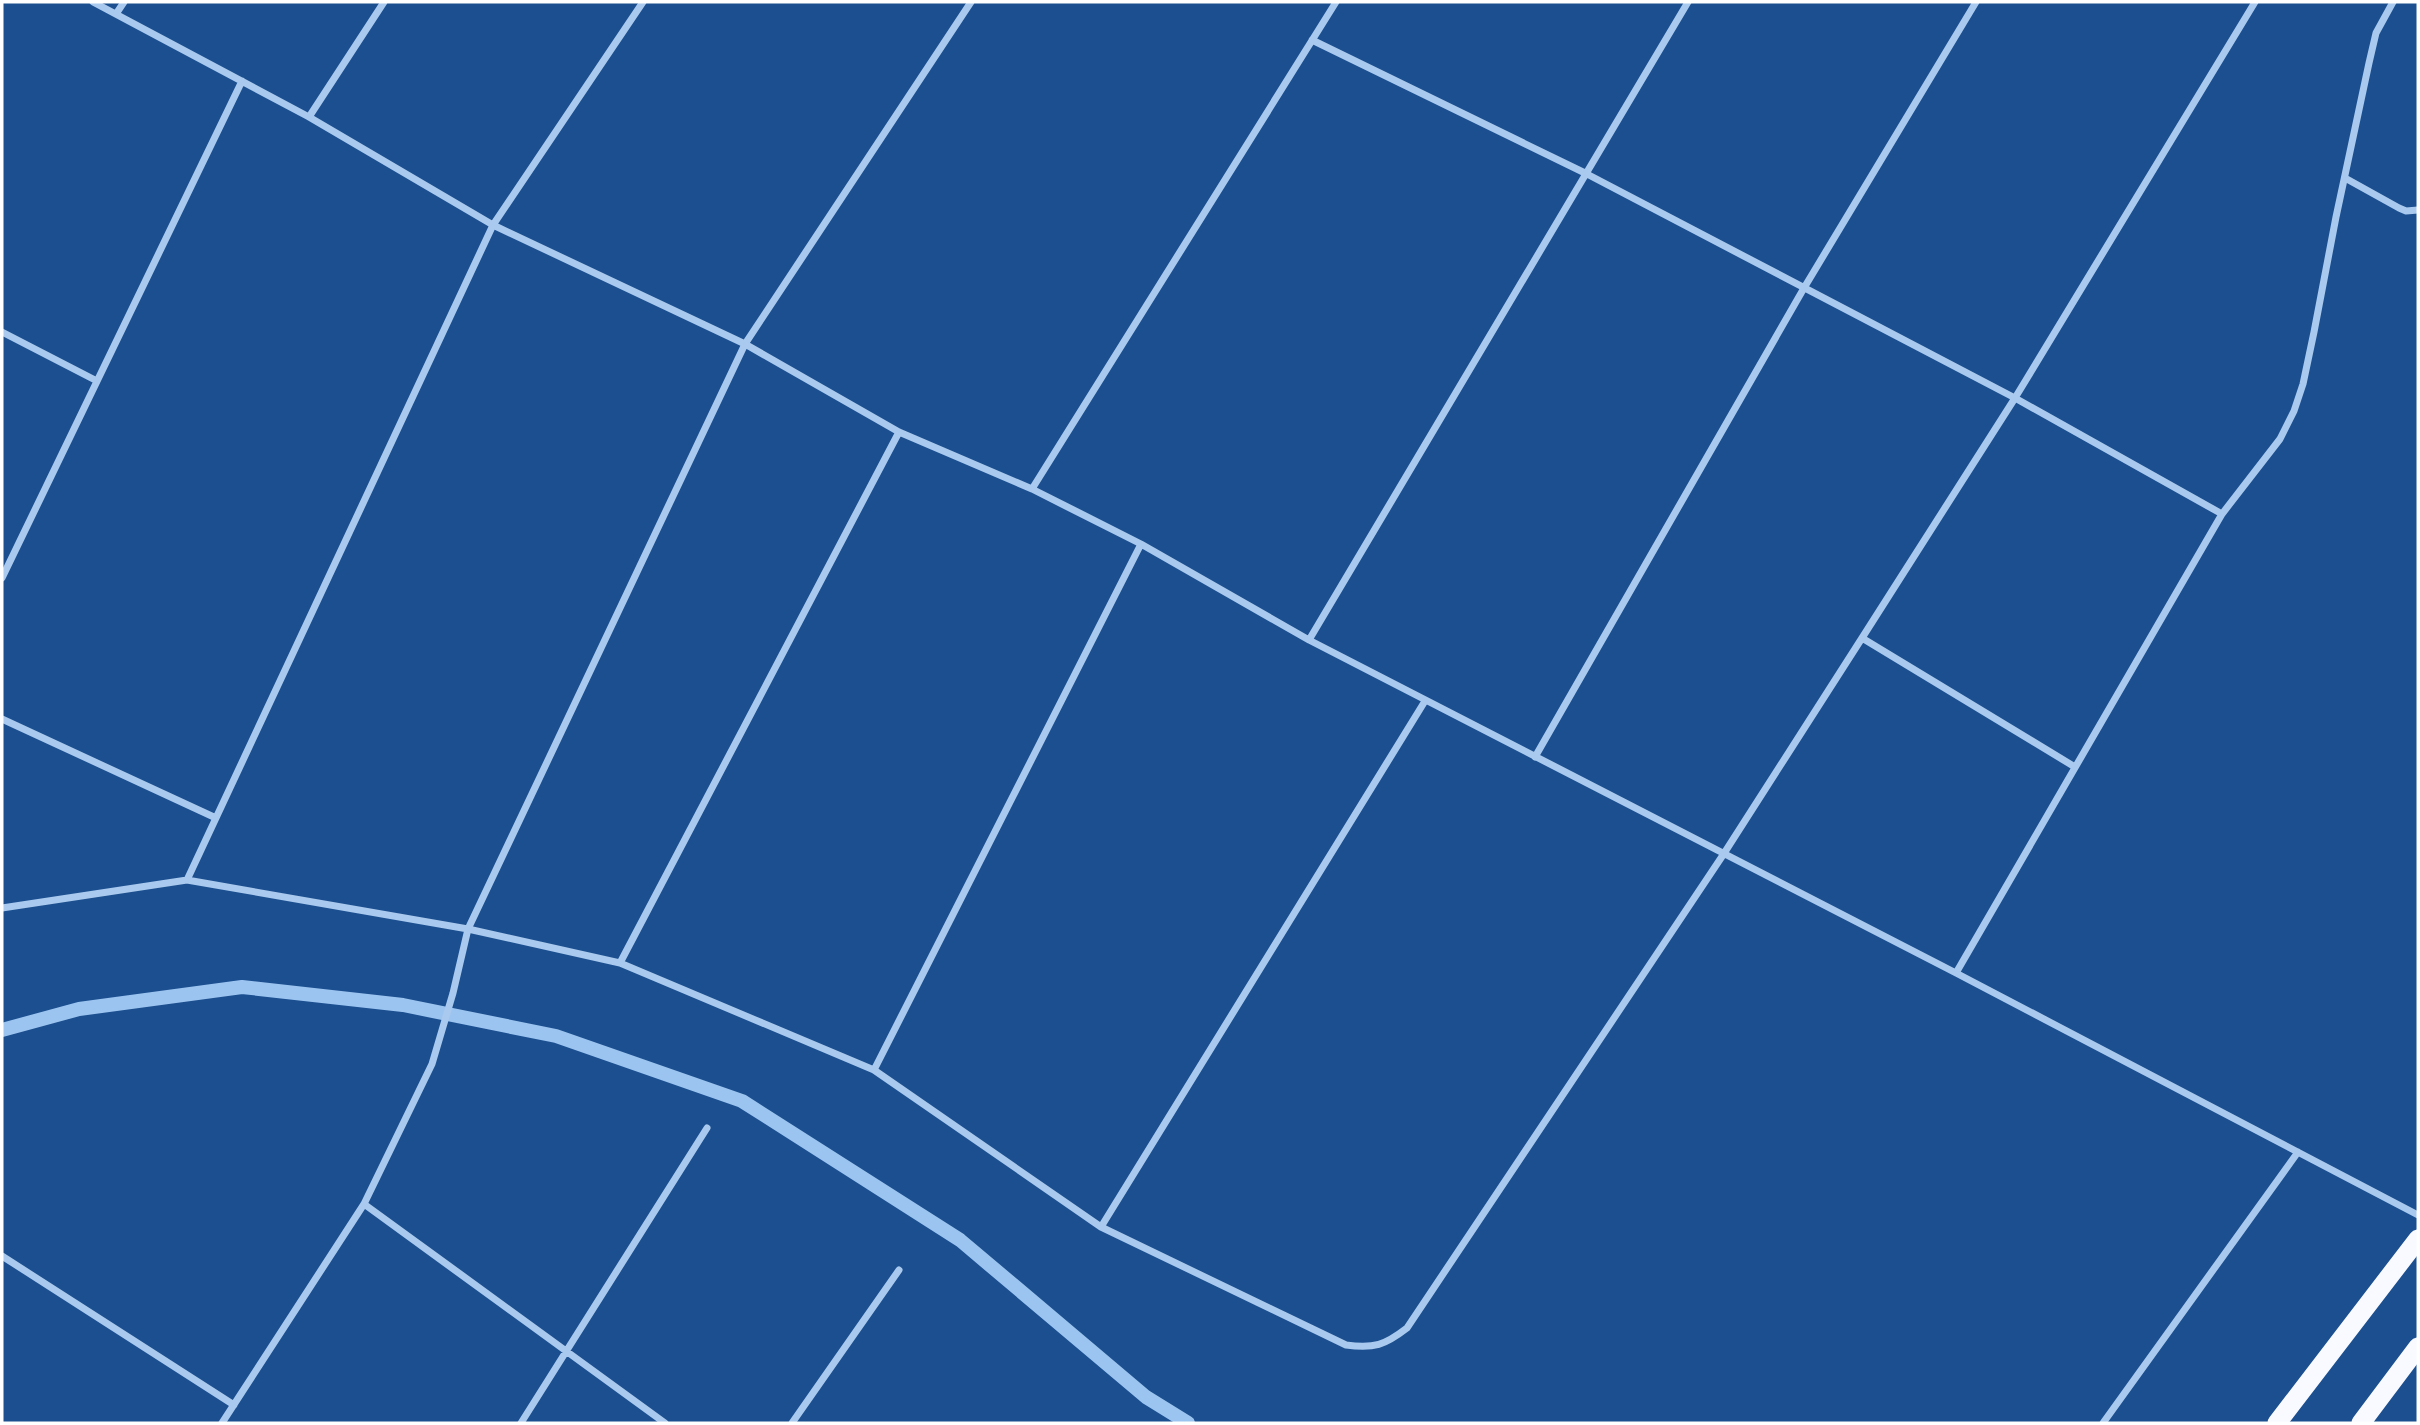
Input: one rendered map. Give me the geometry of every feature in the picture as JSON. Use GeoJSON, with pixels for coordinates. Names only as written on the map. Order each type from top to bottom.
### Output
{"type":"FeatureCollection","features":[{"type":"Feature","properties":{"kind":"highway"},"geometry":{"type":"LineString","coordinates":[[2277,1423],[2418,1239]]}},
{"type":"Feature","properties":{"kind":"highway"},"geometry":{"type":"LineString","coordinates":[[2361,1423],[2418,1347]]}},
{"type":"Feature","properties":{"kind":"street"},"geometry":{"type":"LineString","coordinates":[[93,2],[309,117],[493,225],[745,344],[899,432],[1032,489],[1141,544],[1309,640],[1425,701],[1956,973],[2418,1215]]}},
{"type":"Feature","properties":{"kind":"street"},"geometry":{"type":"LineString","coordinates":[[116,14],[124,2]]}},
{"type":"Feature","properties":{"kind":"street"},"geometry":{"type":"LineString","coordinates":[[309,117],[384,2]]}},
{"type":"Feature","properties":{"kind":"street"},"geometry":{"type":"LineString","coordinates":[[187,880],[493,225],[643,2]]}},
{"type":"Feature","properties":{"kind":"street"},"geometry":{"type":"LineString","coordinates":[[222,1423],[364,1205],[432,1064],[468,929],[745,344],[971,2]]}},
{"type":"Feature","properties":{"kind":"street"},"geometry":{"type":"LineString","coordinates":[[1032,489],[1336,2]]}},
{"type":"Feature","properties":{"kind":"street"},"geometry":{"type":"LineString","coordinates":[[1309,640],[1688,2]]}},
{"type":"Feature","properties":{"kind":"street"},"geometry":{"type":"LineString","coordinates":[[1535,757],[1804,288],[1976,2]]}},
{"type":"Feature","properties":{"kind":"street"},"geometry":{"type":"LineString","coordinates":[[2,908],[187,880],[468,929],[620,963],[874,1070],[1101,1227],[1346,1345],[1375,1346],[1391,1340],[1407,1328],[1723,855],[2015,398],[2255,2]]}},
{"type":"Feature","properties":{"kind":"street"},"geometry":{"type":"LineString","coordinates":[[1956,973],[2222,514],[2280,439],[2294,411],[2306,371],[2376,33],[2393,2]]}},
{"type":"Feature","properties":{"kind":"street"},"geometry":{"type":"LineString","coordinates":[[1312,40],[1585,173],[2015,398],[2222,514]]}},
{"type":"Feature","properties":{"kind":"street"},"geometry":{"type":"LineString","coordinates":[[2,579],[242,81]]}},
{"type":"Feature","properties":{"kind":"street"},"geometry":{"type":"LineString","coordinates":[[2345,178],[2399,208],[2406,211],[2418,210]]}},
{"type":"Feature","properties":{"kind":"street"},"geometry":{"type":"LineString","coordinates":[[2,332],[97,381]]}},
{"type":"Feature","properties":{"kind":"street"},"geometry":{"type":"LineString","coordinates":[[620,963],[899,432]]}},
{"type":"Feature","properties":{"kind":"street"},"geometry":{"type":"LineString","coordinates":[[874,1070],[1141,544]]}},
{"type":"Feature","properties":{"kind":"street"},"geometry":{"type":"LineString","coordinates":[[1862,638],[2075,768]]}},
{"type":"Feature","properties":{"kind":"street"},"geometry":{"type":"LineString","coordinates":[[1101,1227],[1425,701]]}},
{"type":"Feature","properties":{"kind":"street"},"geometry":{"type":"LineString","coordinates":[[2,719],[216,818]]}},
{"type":"Feature","properties":{"kind":"street"},"geometry":{"type":"LineString","coordinates":[[521,1423],[706,1128]]}},
{"type":"Feature","properties":{"kind":"street"},"geometry":{"type":"LineString","coordinates":[[2103,1423],[2298,1152]]}},
{"type":"Feature","properties":{"kind":"street"},"geometry":{"type":"LineString","coordinates":[[364,1205],[665,1423]]}},
{"type":"Feature","properties":{"kind":"street"},"geometry":{"type":"LineString","coordinates":[[2,1256],[234,1405]]}},
{"type":"Feature","properties":{"kind":"street"},"geometry":{"type":"LineString","coordinates":[[792,1423],[899,1270]]}},
{"type":"Feature","properties":{"kind":"waterway"},"geometry":{"type":"LineString","coordinates":[[2,1030],[79,1009],[242,987],[403,1005],[556,1036],[742,1101],[960,1240],[1146,1397],[1188,1423]]}}]}
